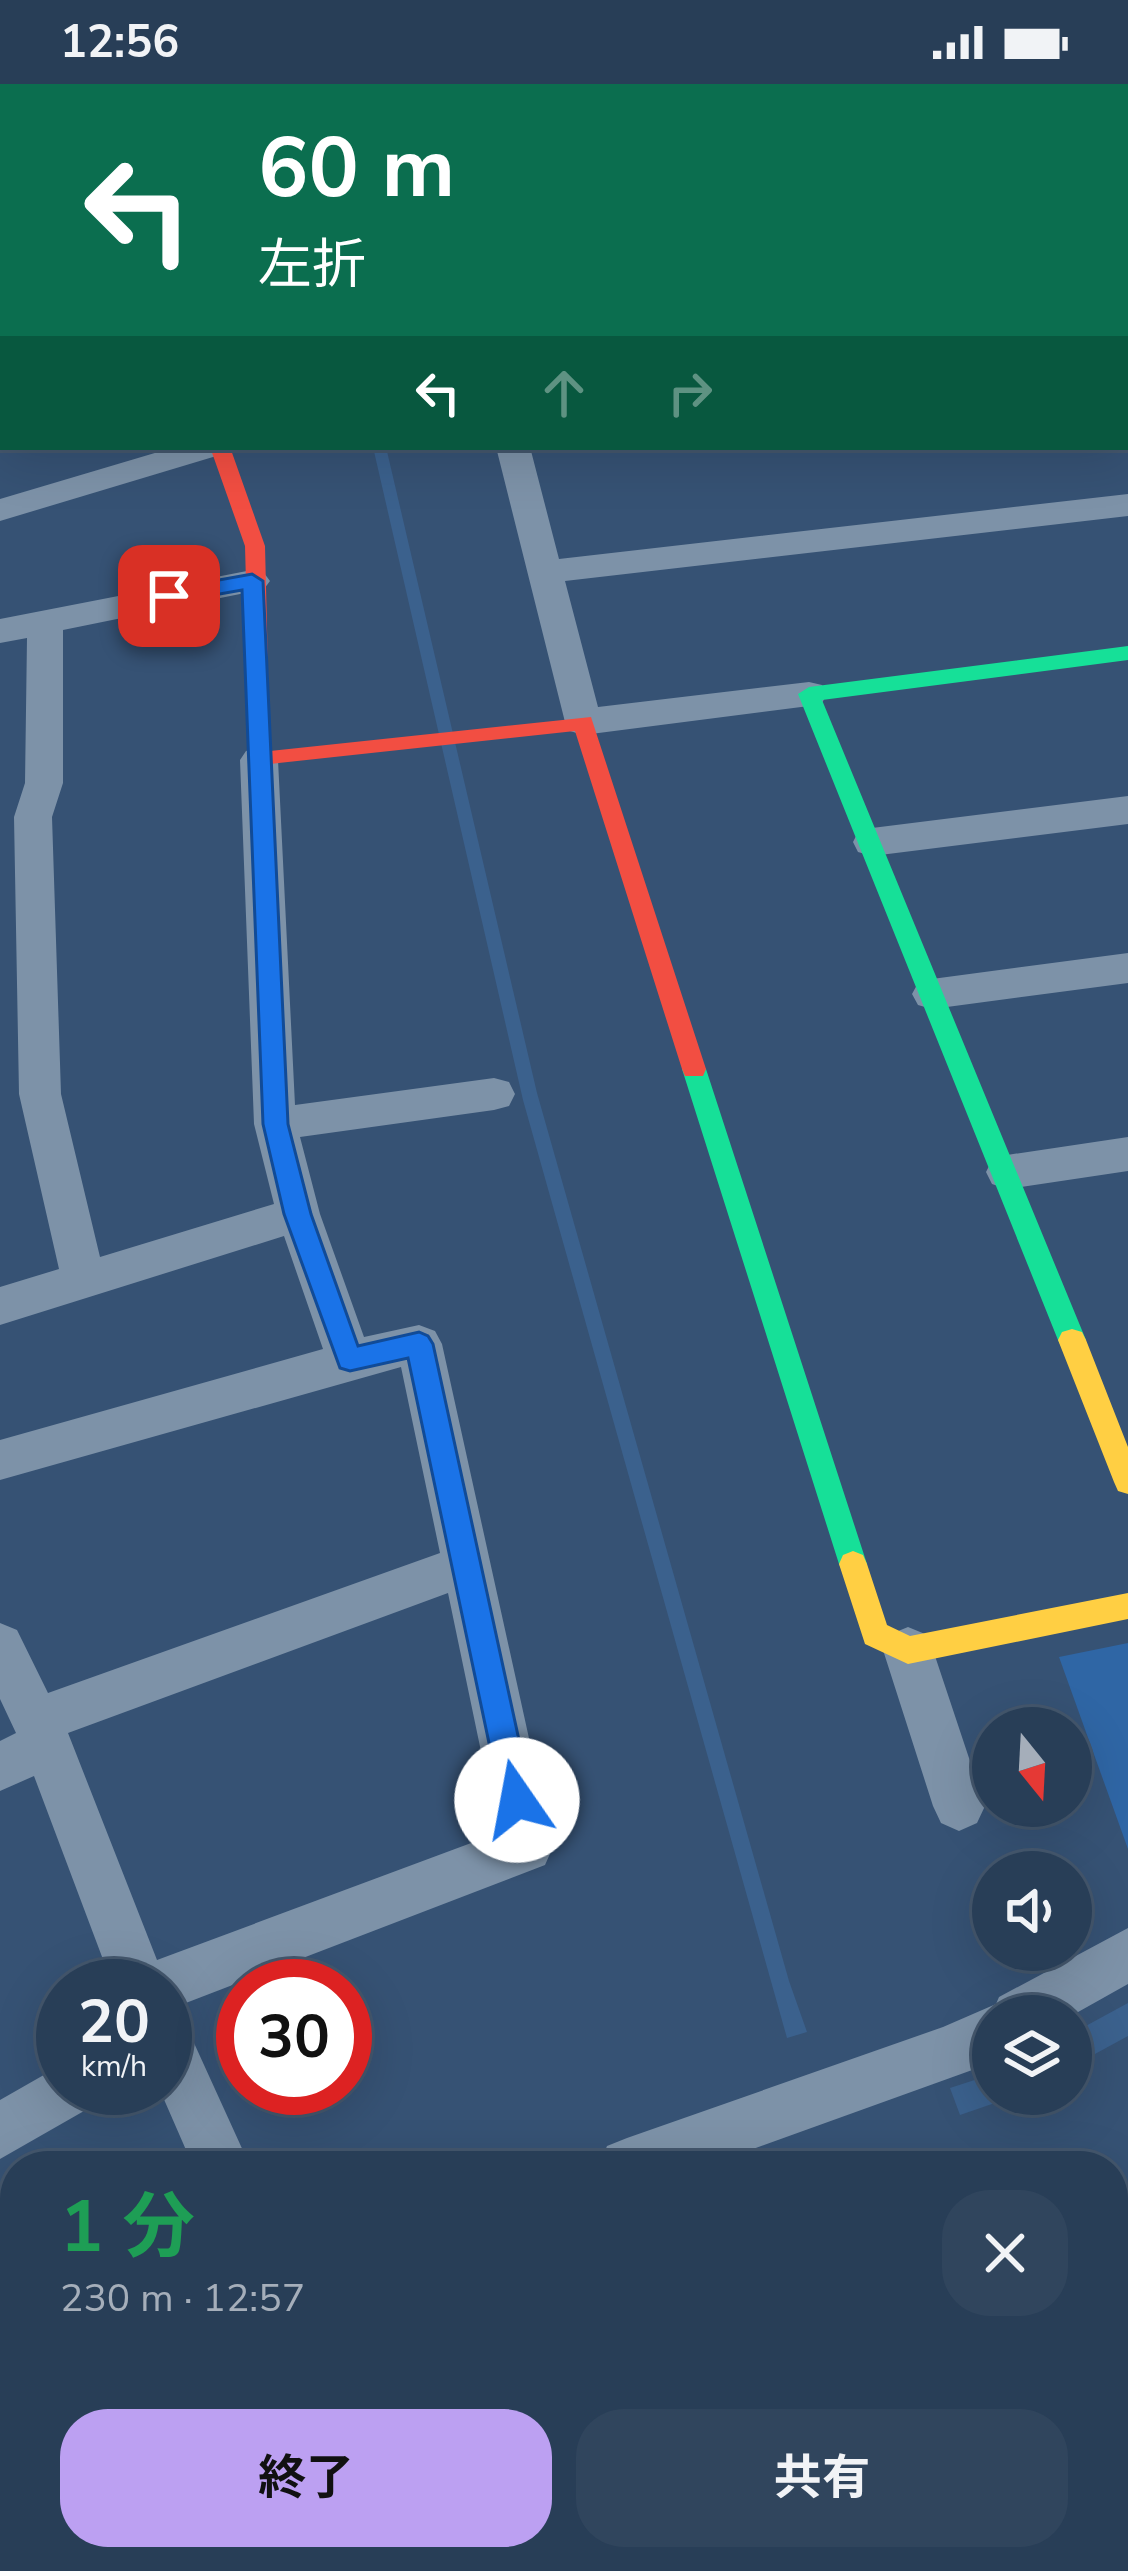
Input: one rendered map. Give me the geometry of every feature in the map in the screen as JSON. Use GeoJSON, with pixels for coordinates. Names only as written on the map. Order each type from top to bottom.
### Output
{"type":"FeatureCollection","features":[{"type":"Feature","properties":{"kind":"street"},"geometry":{"type":"LineString","coordinates":[[0,510],[205,450]]}},
{"type":"Feature","properties":{"kind":"street"},"geometry":{"type":"LineString","coordinates":[[192,1974],[526,1846],[419,1344],[350,1359],[298,1214],[275,1124],[254,546],[216,450]]}},
{"type":"Feature","properties":{"kind":"street"},"geometry":{"type":"LineString","coordinates":[[514,450],[583,722],[875,1634],[908,1650],[1128,1606]]}},
{"type":"Feature","properties":{"kind":"street"},"geometry":{"type":"LineString","coordinates":[[545,572],[1128,505]]}},
{"type":"Feature","properties":{"kind":"street"},"geometry":{"type":"LineString","coordinates":[[0,631],[252,581]]}},
{"type":"Feature","properties":{"kind":"street"},"geometry":{"type":"LineString","coordinates":[[45,619],[44,782],[16,821],[40,1094],[84,1283]]}},
{"type":"Feature","properties":{"kind":"street"},"geometry":{"type":"LineString","coordinates":[[259,760],[1128,653]]}},
{"type":"Feature","properties":{"kind":"street"},"geometry":{"type":"LineString","coordinates":[[809,694],[1007,1172],[1128,1482]]}},
{"type":"Feature","properties":{"kind":"street"},"geometry":{"type":"LineString","coordinates":[[872,842],[1128,810]]}},
{"type":"Feature","properties":{"kind":"street"},"geometry":{"type":"LineString","coordinates":[[932,994],[1128,968]]}},
{"type":"Feature","properties":{"kind":"street"},"geometry":{"type":"LineString","coordinates":[[275,1124],[494,1094]]}},
{"type":"Feature","properties":{"kind":"street"},"geometry":{"type":"LineString","coordinates":[[1007,1172],[1128,1154]]}},
{"type":"Feature","properties":{"kind":"street"},"geometry":{"type":"LineString","coordinates":[[0,1306],[298,1214]]}},
{"type":"Feature","properties":{"kind":"street"},"geometry":{"type":"LineString","coordinates":[[0,1460],[375,1353]]}},
{"type":"Feature","properties":{"kind":"street"},"geometry":{"type":"LineString","coordinates":[[0,1767],[42,1732],[467,1565]]}},
{"type":"Feature","properties":{"kind":"street"},"geometry":{"type":"LineString","coordinates":[[0,1646],[42,1732],[130,1959]]}},
{"type":"Feature","properties":{"kind":"street"},"geometry":{"type":"LineString","coordinates":[[908,1650],[959,1806]]}},
{"type":"Feature","properties":{"kind":"street"},"geometry":{"type":"LineString","coordinates":[[1056,1995],[1128,1955]]}},
{"type":"Feature","properties":{"kind":"street"},"geometry":{"type":"LineString","coordinates":[[718,2151],[972,2041]]}},
{"type":"Feature","properties":{"kind":"street"},"geometry":{"type":"LineString","coordinates":[[192,2100],[215,2151]]}},
{"type":"Feature","properties":{"kind":"street"},"geometry":{"type":"LineString","coordinates":[[0,2131],[36,2110]]}},
{"type":"Feature","properties":{"kind":"shaded area"},"geometry":{"type":"Polygon","coordinates":[[[374,450],[387,450],[537,1093],[807,2032],[787,2038],[523,1100],[374,450]]]}},
{"type":"Feature","properties":{"kind":"shaded area"},"geometry":{"type":"Polygon","coordinates":[[[1128,1643],[1128,1849],[1092,1749],[1092,1707],[1077,1707],[1059,1657],[1128,1643]]]}},
{"type":"Feature","properties":{"kind":"shaded area"},"geometry":{"type":"Polygon","coordinates":[[[1128,2003],[1128,2036],[1092,2056],[1092,2023],[1128,2003]]]}},
{"type":"Feature","properties":{"kind":"shaded area"},"geometry":{"type":"Polygon","coordinates":[[[972,2081],[972,2111],[960,2115],[950,2088],[972,2081]]]}},
{"type":"Feature","properties":{"kind":"traffic: fast"},"geometry":{"type":"LineString","coordinates":[[1072,1340],[809,694],[1128,653]]}},
{"type":"Feature","properties":{"kind":"traffic: fast"},"geometry":{"type":"LineString","coordinates":[[694,1069],[853,1564]]}},
{"type":"Feature","properties":{"kind":"traffic: slow"},"geometry":{"type":"LineString","coordinates":[[1072,1340],[1128,1482]]}},
{"type":"Feature","properties":{"kind":"traffic: slow"},"geometry":{"type":"LineString","coordinates":[[853,1564],[875,1634],[908,1650],[1128,1606]]}},
{"type":"Feature","properties":{"kind":"traffic: jam"},"geometry":{"type":"LineString","coordinates":[[221,450],[255,546],[259,760],[583,722],[694,1069]]}},
{"type":"Feature","properties":{"kind":"route"},"geometry":{"type":"LineString","coordinates":[[169,596],[252,581],[275,1124],[298,1214],[350,1359],[419,1344],[517,1800]]}}]}
